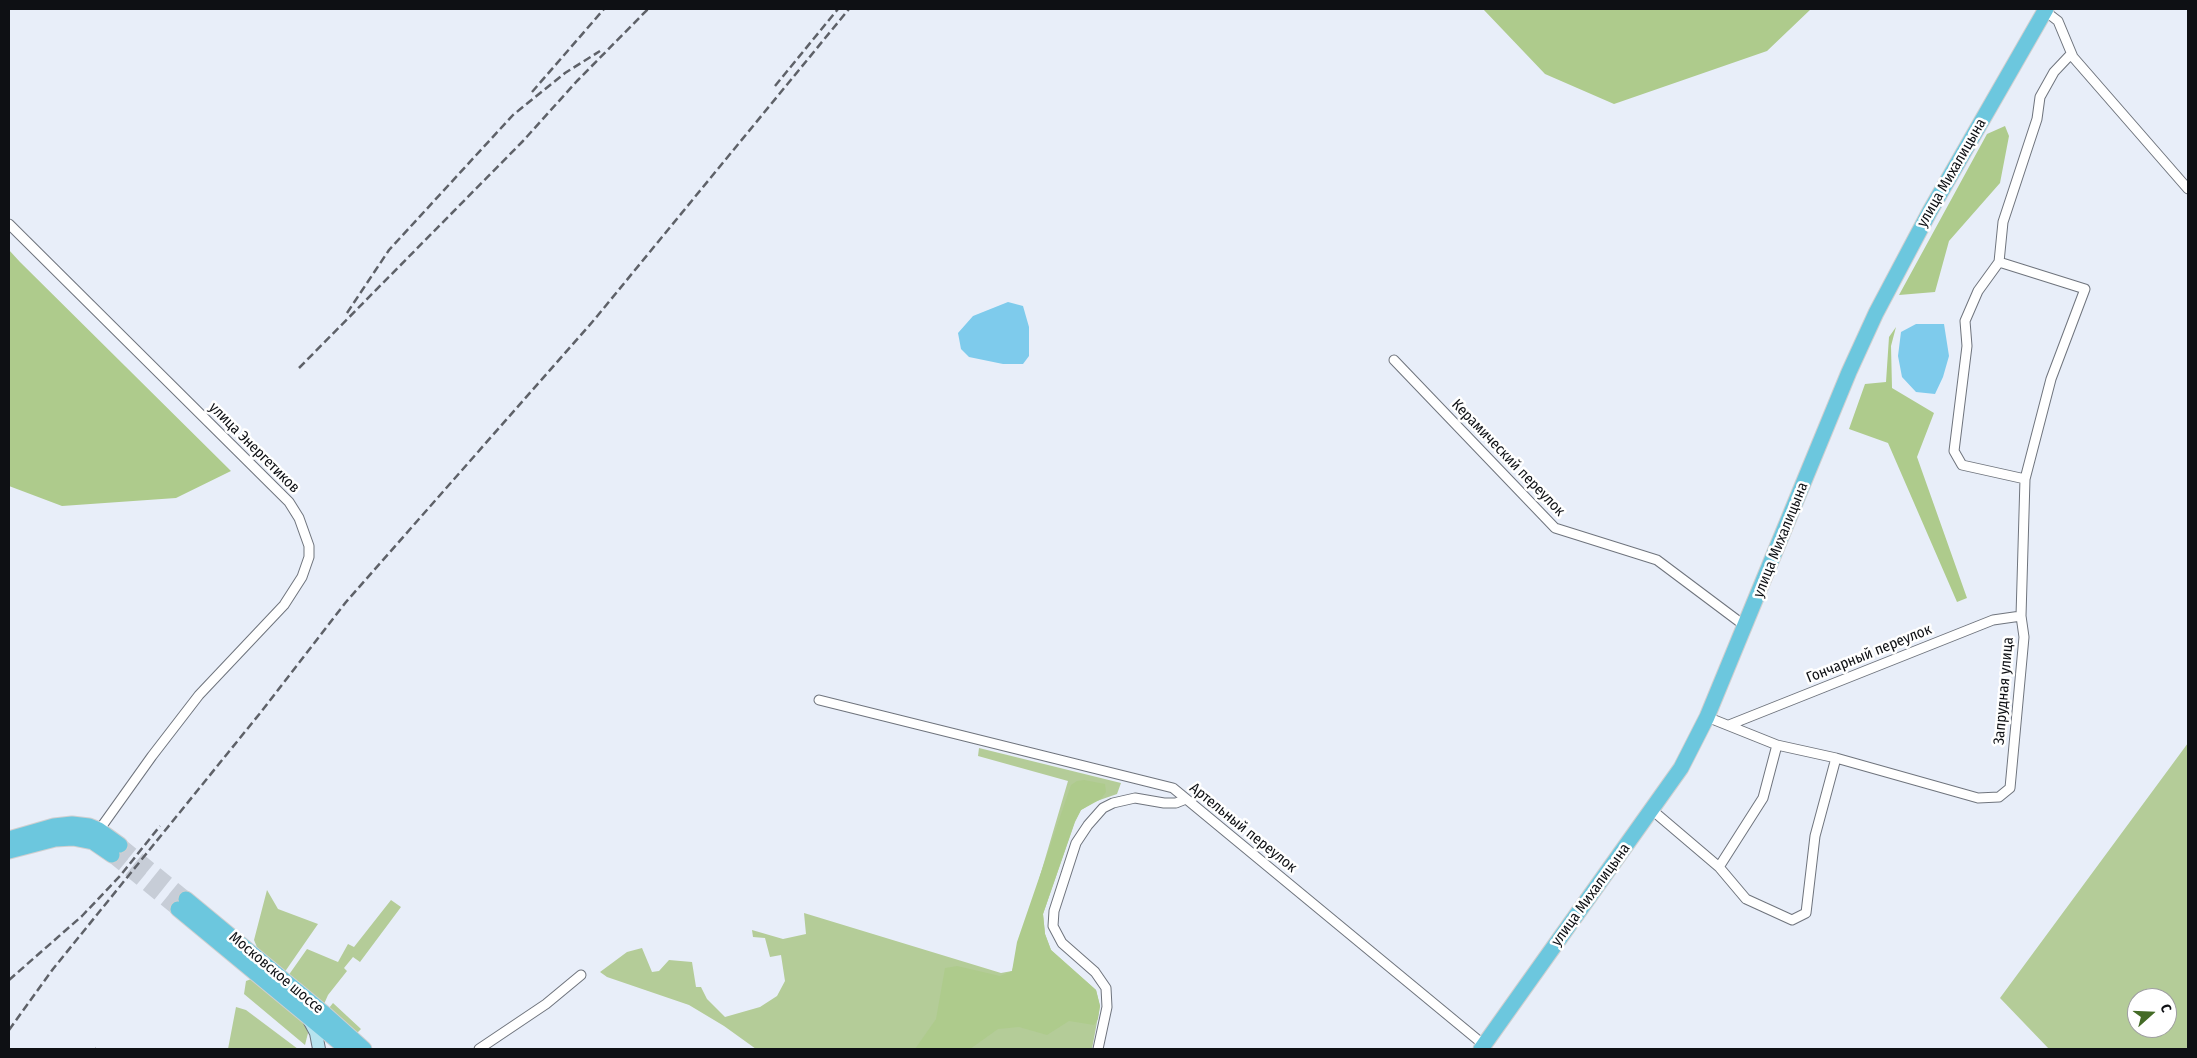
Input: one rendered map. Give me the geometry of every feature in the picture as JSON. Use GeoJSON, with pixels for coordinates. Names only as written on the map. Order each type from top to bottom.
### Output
{"type":"FeatureCollection","features":[{"type":"Feature","properties":{"kind":"main road","name":"улица Михалицына"},"geometry":{"type":"LineString","coordinates":[[1482,1047],[1681,768],[1707,717],[1849,372],[1876,313],[1930,210],[2046,10]]}},
{"type":"Feature","properties":{"kind":"main road"},"geometry":{"type":"LineString","coordinates":[[9,840],[54,826],[72,824],[89,826],[96,836],[116,850]]}},
{"type":"Feature","properties":{"kind":"main road"},"geometry":{"type":"LineString","coordinates":[[9,851],[55,839],[96,836]]}},
{"type":"Feature","properties":{"kind":"main road","name":"Московское шоссе"},"geometry":{"type":"LineString","coordinates":[[341,1042],[182,904],[304,1012],[341,1042],[364,1049]]}},
{"type":"Feature","properties":{"kind":"main road"},"geometry":{"type":"LineString","coordinates":[[304,1012],[316,1033],[319,1049]]}},
{"type":"Feature","properties":{"kind":"street"},"geometry":{"type":"LineString","coordinates":[[2046,10],[2058,21],[2071,54],[2188,189]]}},
{"type":"Feature","properties":{"kind":"street"},"geometry":{"type":"LineString","coordinates":[[2025,479],[1962,465],[1954,451],[1967,346],[1965,321],[1978,291],[1999,262],[2003,222],[2037,119],[2040,97],[2054,72],[2071,54]]}},
{"type":"Feature","properties":{"kind":"street","name":"улица Энергетиков"},"geometry":{"type":"LineString","coordinates":[[9,224],[289,502],[300,518],[309,546],[309,557],[302,577],[284,605],[199,695],[152,756],[96,836]]}},
{"type":"Feature","properties":{"kind":"street","name":"Запрудная улица"},"geometry":{"type":"LineString","coordinates":[[1707,717],[1777,745],[1836,758],[1978,798],[1999,797],[2010,788],[2024,637],[2021,616],[2025,479],[2051,379],[2085,289],[1999,262]]}},
{"type":"Feature","properties":{"kind":"street","name":"Керамический переулок"},"geometry":{"type":"LineString","coordinates":[[1394,360],[1555,528],[1657,560],[1745,626]]}},
{"type":"Feature","properties":{"kind":"street","name":"Гончарный переулок"},"geometry":{"type":"LineString","coordinates":[[1729,725],[1993,620],[2021,616]]}},
{"type":"Feature","properties":{"kind":"street","name":"Артельный переулок"},"geometry":{"type":"LineString","coordinates":[[818,700],[1173,788],[1482,1047]]}},
{"type":"Feature","properties":{"kind":"street"},"geometry":{"type":"LineString","coordinates":[[1719,868],[1763,798],[1777,745]]}},
{"type":"Feature","properties":{"kind":"street"},"geometry":{"type":"LineString","coordinates":[[1652,810],[1719,868],[1746,899],[1792,920],[1806,914],[1815,836],[1836,758]]}},
{"type":"Feature","properties":{"kind":"street"},"geometry":{"type":"LineString","coordinates":[[1098,1049],[1107,1007],[1106,988],[1095,972],[1062,943],[1053,926],[1054,911],[1076,843],[1103,808],[1113,803],[1135,798],[1164,804],[1176,803],[1186,799]]}},
{"type":"Feature","properties":{"kind":"street"},"geometry":{"type":"LineString","coordinates":[[479,1049],[546,1004],[581,975]]}},
{"type":"Feature","properties":{"kind":"green space"},"geometry":{"type":"Polygon","coordinates":[[[1483,9],[1811,9],[1767,51],[1614,104],[1545,74],[1483,9]]]}},
{"type":"Feature","properties":{"kind":"green space"},"geometry":{"type":"Polygon","coordinates":[[[2005,126],[2009,136],[2000,183],[1949,241],[1935,292],[1899,295],[1987,134],[2005,126]]]}},
{"type":"Feature","properties":{"kind":"green space"},"geometry":{"type":"Polygon","coordinates":[[[9,250],[231,471],[176,498],[62,506],[9,486],[9,250]]]}},
{"type":"Feature","properties":{"kind":"green space"},"geometry":{"type":"Polygon","coordinates":[[[1896,327],[1891,346],[1892,388],[1934,413],[1917,457],[1967,598],[1957,602],[1888,443],[1849,429],[1865,384],[1886,382],[1889,337],[1896,327]]]}},
{"type":"Feature","properties":{"kind":"green space"},"geometry":{"type":"Polygon","coordinates":[[[2188,743],[2188,1049],[2049,1049],[2000,998],[2188,743]]]}},
{"type":"Feature","properties":{"kind":"green space"},"geometry":{"type":"Polygon","coordinates":[[[979,748],[1121,783],[1117,794],[1094,802],[1081,810],[1075,822],[1043,914],[1045,934],[1051,950],[1096,990],[1100,1006],[1092,1049],[756,1049],[724,1026],[689,1005],[607,977],[600,972],[627,952],[642,948],[652,972],[659,971],[669,960],[692,962],[696,987],[701,987],[707,999],[725,1017],[760,1007],[777,996],[785,981],[781,955],[770,957],[765,938],[753,937],[752,930],[783,939],[806,934],[804,913],[1001,973],[1012,971],[1068,781],[978,756],[979,748]]]}},
{"type":"Feature","properties":{"kind":"green space"},"geometry":{"type":"Polygon","coordinates":[[[1084,780],[1105,784],[1106,792],[1101,799],[1081,810],[1075,821],[1043,914],[1045,934],[1051,950],[1096,990],[1100,1006],[1098,1019],[1094,1025],[1069,1021],[1047,1035],[1019,1027],[998,1029],[970,1049],[915,1049],[936,1019],[945,968],[957,966],[1000,976],[1012,971],[1017,942],[1071,785],[1077,781],[1084,780]]]}},
{"type":"Feature","properties":{"kind":"green space"},"geometry":{"type":"Polygon","coordinates":[[[267,890],[278,909],[318,924],[284,973],[259,952],[254,940],[267,890]]]}},
{"type":"Feature","properties":{"kind":"green space"},"geometry":{"type":"Polygon","coordinates":[[[391,900],[401,907],[360,962],[353,957],[344,968],[347,971],[328,995],[324,1004],[288,976],[307,949],[338,962],[348,944],[354,947],[391,900]]]}},
{"type":"Feature","properties":{"kind":"green space"},"geometry":{"type":"Polygon","coordinates":[[[254,978],[305,1023],[308,1033],[305,1045],[244,994],[246,981],[254,978]]]}},
{"type":"Feature","properties":{"kind":"green space"},"geometry":{"type":"Polygon","coordinates":[[[333,1003],[361,1029],[356,1034],[329,1008],[333,1003]]]}},
{"type":"Feature","properties":{"kind":"green space"},"geometry":{"type":"Polygon","coordinates":[[[236,1007],[246,1010],[298,1049],[228,1049],[236,1007]]]}},
{"type":"Feature","properties":{"kind":"water"},"geometry":{"type":"Polygon","coordinates":[[[1008,302],[1023,306],[1029,327],[1029,356],[1023,364],[1003,364],[969,357],[961,349],[958,333],[973,316],[1008,302]]]}},
{"type":"Feature","properties":{"kind":"water"},"geometry":{"type":"Polygon","coordinates":[[[1916,324],[1944,324],[1949,356],[1943,377],[1935,394],[1916,392],[1902,377],[1898,356],[1901,332],[1916,324]]]}},
{"type":"Feature","properties":{"kind":"tunnel"},"geometry":{"type":"LineString","coordinates":[[120,845],[186,899]]}},
{"type":"Feature","properties":{"kind":"tunnel"},"geometry":{"type":"LineString","coordinates":[[112,855],[178,909]]}},
{"type":"Feature","properties":{"kind":"railway"},"geometry":{"type":"LineString","coordinates":[[532,92],[604,9]]}},
{"type":"Feature","properties":{"kind":"railway"},"geometry":{"type":"LineString","coordinates":[[299,368],[523,141],[577,81],[648,9]]}},
{"type":"Feature","properties":{"kind":"railway"},"geometry":{"type":"LineString","coordinates":[[775,86],[838,9]]}},
{"type":"Feature","properties":{"kind":"railway"},"geometry":{"type":"LineString","coordinates":[[9,1030],[53,969],[261,712],[346,602],[594,320],[849,9]]}},
{"type":"Feature","properties":{"kind":"railway"},"geometry":{"type":"LineString","coordinates":[[347,313],[389,250],[513,115],[565,73],[600,51]]}},
{"type":"Feature","properties":{"kind":"railway"},"geometry":{"type":"LineString","coordinates":[[9,980],[82,916],[120,876],[160,826]]}}]}
